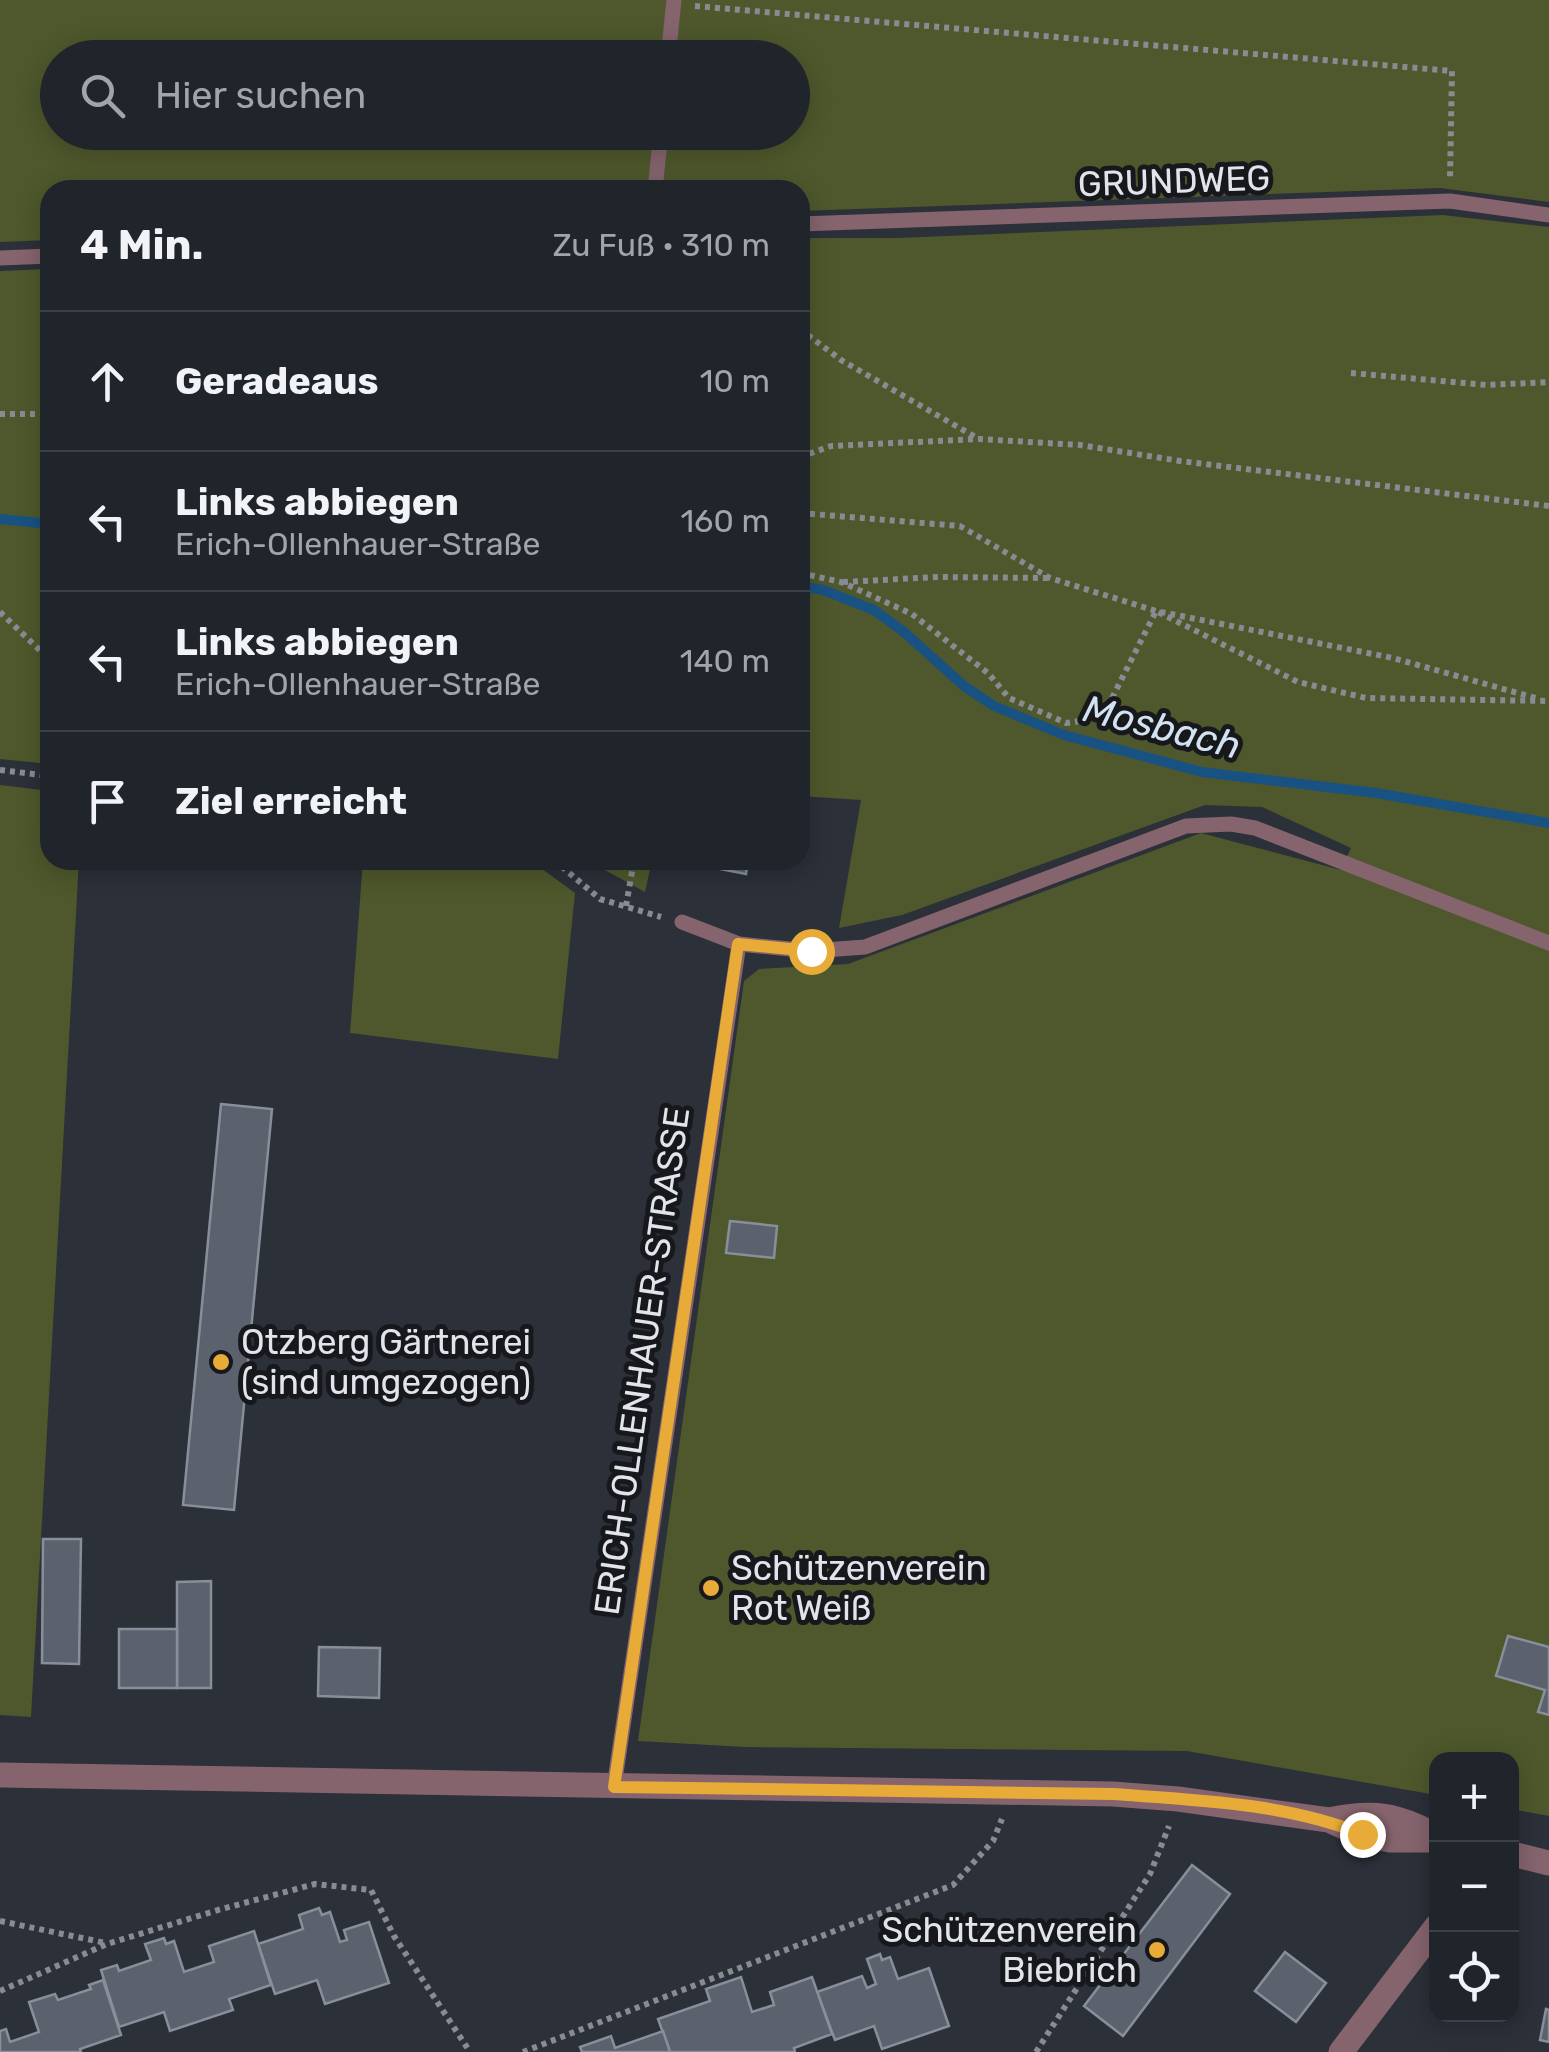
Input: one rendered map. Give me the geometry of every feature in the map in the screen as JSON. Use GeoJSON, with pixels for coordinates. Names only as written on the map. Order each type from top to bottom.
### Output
{"type":"FeatureCollection","features":[{"type":"Feature","properties":{"kind":"street"},"geometry":{"type":"LineString","coordinates":[[0,1775],[1113,1794],[1328,1820],[1395,1816],[1429,1834]]}},
{"type":"Feature","properties":{"kind":"street"},"geometry":{"type":"LineString","coordinates":[[1519,1856],[1549,1863]]}},
{"type":"Feature","properties":{"kind":"street"},"geometry":{"type":"LineString","coordinates":[[1341,2052],[1432,1932]]}},
{"type":"Feature","properties":{"kind":"lane"},"geometry":{"type":"LineString","coordinates":[[670,40],[674,2]]}},
{"type":"Feature","properties":{"kind":"lane"},"geometry":{"type":"LineString","coordinates":[[656,180],[659,150]]}},
{"type":"Feature","properties":{"kind":"lane","name":"GRUNDWEG"},"geometry":{"type":"LineString","coordinates":[[810,224],[1450,201],[1549,215]]}},
{"type":"Feature","properties":{"kind":"lane"},"geometry":{"type":"LineString","coordinates":[[0,258],[40,256]]}},
{"type":"Feature","properties":{"kind":"lane"},"geometry":{"type":"LineString","coordinates":[[682,922],[738,944],[811,951],[864,948],[1186,826],[1208,823],[1254,828],[1549,943]]}},
{"type":"Feature","properties":{"kind":"lane","name":"ERICH-OLLENHAUER-STRASSE"},"geometry":{"type":"LineString","coordinates":[[614,1787],[738,944]]}},
{"type":"Feature","properties":{"kind":"path"},"geometry":{"type":"LineString","coordinates":[[674,2],[1452,71],[1450,201]]}},
{"type":"Feature","properties":{"kind":"path"},"geometry":{"type":"LineString","coordinates":[[810,337],[841,360],[979,439]]}},
{"type":"Feature","properties":{"kind":"path"},"geometry":{"type":"LineString","coordinates":[[1351,372],[1486,385],[1549,382]]}},
{"type":"Feature","properties":{"kind":"path"},"geometry":{"type":"LineString","coordinates":[[0,414],[40,414]]}},
{"type":"Feature","properties":{"kind":"path"},"geometry":{"type":"LineString","coordinates":[[810,453],[831,446],[979,439],[1080,444],[1180,462],[1549,506]]}},
{"type":"Feature","properties":{"kind":"path"},"geometry":{"type":"LineString","coordinates":[[810,515],[960,526],[1050,578],[1156,611],[1393,658],[1549,702]]}},
{"type":"Feature","properties":{"kind":"path"},"geometry":{"type":"LineString","coordinates":[[810,575],[842,582],[912,614],[988,673],[1008,698],[1066,723],[1102,718],[1156,611]]}},
{"type":"Feature","properties":{"kind":"path"},"geometry":{"type":"LineString","coordinates":[[842,582],[938,577],[1050,578]]}},
{"type":"Feature","properties":{"kind":"path"},"geometry":{"type":"LineString","coordinates":[[1156,611],[1298,682],[1366,698],[1549,702]]}},
{"type":"Feature","properties":{"kind":"path"},"geometry":{"type":"LineString","coordinates":[[0,612],[40,650]]}},
{"type":"Feature","properties":{"kind":"path"},"geometry":{"type":"LineString","coordinates":[[0,770],[40,775]]}},
{"type":"Feature","properties":{"kind":"path"},"geometry":{"type":"LineString","coordinates":[[566,870],[600,899],[682,922]]}},
{"type":"Feature","properties":{"kind":"path"},"geometry":{"type":"LineString","coordinates":[[626,906],[632,870]]}},
{"type":"Feature","properties":{"kind":"path"},"geometry":{"type":"LineString","coordinates":[[523,2052],[953,1885],[993,1841],[1011,1794]]}},
{"type":"Feature","properties":{"kind":"path"},"geometry":{"type":"LineString","coordinates":[[1036,2052],[1150,1874],[1178,1799]]}},
{"type":"Feature","properties":{"kind":"path"},"geometry":{"type":"LineString","coordinates":[[0,1990],[107,1944],[315,1884],[371,1890],[394,1936],[470,2052]]}},
{"type":"Feature","properties":{"kind":"path"},"geometry":{"type":"LineString","coordinates":[[0,1921],[107,1944]]}},
{"type":"Feature","properties":{"kind":"green space"},"geometry":{"type":"Polygon","coordinates":[[[0,0],[1549,0],[1549,202],[1440,188],[810,211],[810,180],[40,180],[40,240],[0,242],[0,0]]]}},
{"type":"Feature","properties":{"kind":"green space"},"geometry":{"type":"Polygon","coordinates":[[[1443,215],[1549,227],[1549,1816],[1519,1810],[1519,1752],[1429,1752],[1429,1794],[1187,1751],[745,1747],[638,1741],[744,981],[759,969],[848,964],[1201,833],[1341,870],[1351,848],[1262,807],[1205,805],[902,915],[839,928],[861,800],[810,797],[810,238],[898,238],[1443,215]]]}},
{"type":"Feature","properties":{"kind":"green space"},"geometry":{"type":"Polygon","coordinates":[[[40,269],[40,763],[0,759],[0,271],[40,269]]]}},
{"type":"Feature","properties":{"kind":"green space"},"geometry":{"type":"Polygon","coordinates":[[[0,785],[40,790],[40,870],[78,870],[31,1717],[0,1715],[0,785]]]}},
{"type":"Feature","properties":{"kind":"green space"},"geometry":{"type":"Polygon","coordinates":[[[362,870],[544,870],[575,893],[558,1059],[350,1033],[362,870]]]}},
{"type":"Feature","properties":{"kind":"green space"},"geometry":{"type":"Polygon","coordinates":[[[605,870],[650,870],[645,892],[605,870]]]}},
{"type":"Feature","properties":{"kind":"building"},"geometry":{"type":"Polygon","coordinates":[[[221,1104],[272,1109],[234,1510],[183,1505],[221,1104]]]}},
{"type":"Feature","properties":{"kind":"building"},"geometry":{"type":"Polygon","coordinates":[[[730,1221],[777,1226],[774,1258],[726,1253],[730,1221]]]}},
{"type":"Feature","properties":{"kind":"building"},"geometry":{"type":"Polygon","coordinates":[[[43,1539],[81,1539],[79,1664],[42,1663],[43,1539]]]}},
{"type":"Feature","properties":{"kind":"building"},"geometry":{"type":"Polygon","coordinates":[[[211,1581],[211,1688],[177,1688],[177,1582],[211,1581]]]}},
{"type":"Feature","properties":{"kind":"building"},"geometry":{"type":"Polygon","coordinates":[[[119,1629],[177,1629],[177,1688],[119,1688],[119,1629]]]}},
{"type":"Feature","properties":{"kind":"building"},"geometry":{"type":"Polygon","coordinates":[[[1508,1636],[1549,1647],[1549,1715],[1538,1712],[1545,1690],[1496,1676],[1508,1636]]]}},
{"type":"Feature","properties":{"kind":"building"},"geometry":{"type":"Polygon","coordinates":[[[319,1647],[380,1648],[379,1698],[318,1696],[319,1647]]]}},
{"type":"Feature","properties":{"kind":"building","name":"Schützenverein Biebrich"},"geometry":{"type":"Polygon","coordinates":[[[1192,1865],[1230,1894],[1123,2036],[1084,2006],[1192,1865]]]}},
{"type":"Feature","properties":{"kind":"building"},"geometry":{"type":"Polygon","coordinates":[[[319,1908],[322,1915],[330,1912],[340,1942],[347,1940],[344,1930],[369,1922],[389,1983],[325,2004],[317,1980],[275,1994],[258,1944],[303,1929],[299,1915],[319,1908]]]}},
{"type":"Feature","properties":{"kind":"building"},"geometry":{"type":"Polygon","coordinates":[[[254,1931],[271,1985],[229,1999],[233,2010],[170,2031],[164,2012],[119,2027],[101,1970],[117,1965],[119,1971],[151,1960],[145,1944],[164,1938],[166,1944],[174,1941],[184,1972],[214,1962],[209,1946],[254,1931]]]}},
{"type":"Feature","properties":{"kind":"building"},"geometry":{"type":"Polygon","coordinates":[[[1285,1952],[1326,1983],[1296,2022],[1255,1991],[1285,1952]]]}},
{"type":"Feature","properties":{"kind":"building"},"geometry":{"type":"Polygon","coordinates":[[[880,1954],[882,1960],[890,1957],[898,1979],[929,1968],[949,2026],[882,2049],[874,2026],[835,2040],[817,1992],[862,1976],[867,1988],[876,1984],[867,1959],[880,1954]]]}},
{"type":"Feature","properties":{"kind":"building"},"geometry":{"type":"Polygon","coordinates":[[[741,1977],[752,2012],[774,2005],[770,1992],[812,1977],[832,2034],[794,2048],[795,2052],[670,2052],[658,2019],[710,2001],[706,1989],[741,1977]]]}},
{"type":"Feature","properties":{"kind":"building"},"geometry":{"type":"Polygon","coordinates":[[[103,1980],[121,2035],[80,2049],[81,2052],[0,2052],[0,2031],[6,2029],[10,2042],[39,2032],[29,2002],[55,1994],[58,2000],[91,1989],[89,1985],[103,1980]]]}},
{"type":"Feature","properties":{"kind":"building"},"geometry":{"type":"Polygon","coordinates":[[[1546,2009],[1549,2010],[1549,2042],[1540,2040],[1546,2009]]]}},
{"type":"Feature","properties":{"kind":"building"},"geometry":{"type":"Polygon","coordinates":[[[663,2031],[670,2052],[582,2052],[580,2047],[611,2036],[615,2048],[663,2031]]]}},
{"type":"Feature","properties":{"kind":"waterway","name":"Mosbach"},"geometry":{"type":"LineString","coordinates":[[0,519],[40,523]]}},
{"type":"Feature","properties":{"kind":"waterway","name":"Mosbach"},"geometry":{"type":"LineString","coordinates":[[810,588],[874,610],[964,686],[994,706],[1064,735],[1202,772],[1376,793],[1549,823]]}},
{"type":"Feature","properties":{"kind":"place","name":"Otzberg Gärtnerei (sind umgezogen)"},"geometry":{"type":"Point","coordinates":[221,1362]}},
{"type":"Feature","properties":{"kind":"place","name":"Schützenverein Rot Weiß"},"geometry":{"type":"Point","coordinates":[711,1588]}},
{"type":"Feature","properties":{"kind":"place","name":"Schützenverein Biebrich"},"geometry":{"type":"Point","coordinates":[1157,1950]}},
{"type":"Feature","properties":{"kind":"route"},"geometry":{"type":"LineString","coordinates":[[811,951],[738,944],[614,1787],[1113,1794],[1328,1820],[1362,1834]]}}]}
